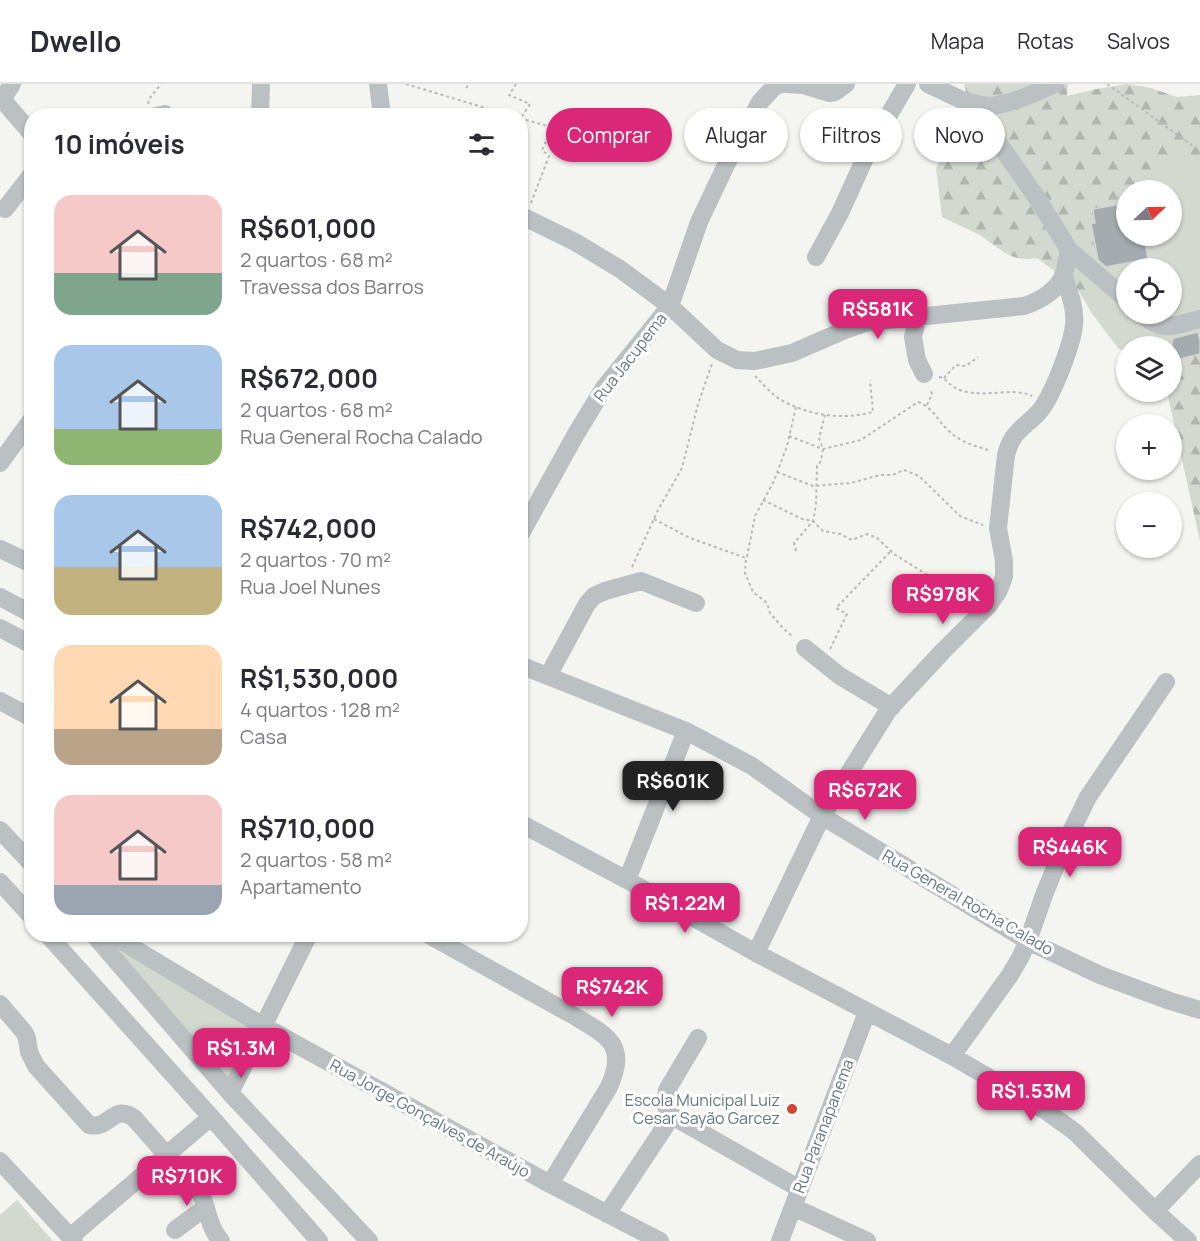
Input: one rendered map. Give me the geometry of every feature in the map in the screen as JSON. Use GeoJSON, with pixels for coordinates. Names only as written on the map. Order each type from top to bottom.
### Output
{"type":"FeatureCollection","features":[{"type":"Feature","properties":{"kind":"street"},"geometry":{"type":"LineString","coordinates":[[12,84],[1,99],[24,125]]}},
{"type":"Feature","properties":{"kind":"street"},"geometry":{"type":"LineString","coordinates":[[260,108],[261,84]]}},
{"type":"Feature","properties":{"kind":"street"},"geometry":{"type":"LineString","coordinates":[[378,84],[381,108]]}},
{"type":"Feature","properties":{"kind":"street","name":"Rua Jacupema"},"geometry":{"type":"LineString","coordinates":[[528,521],[604,388],[670,306],[699,222],[732,155],[760,102],[775,86],[782,84]]}},
{"type":"Feature","properties":{"kind":"street"},"geometry":{"type":"LineString","coordinates":[[787,84],[803,85],[829,93],[835,92],[846,84]]}},
{"type":"Feature","properties":{"kind":"street"},"geometry":{"type":"LineString","coordinates":[[816,257],[840,213],[870,147],[907,84]]}},
{"type":"Feature","properties":{"kind":"street"},"geometry":{"type":"LineString","coordinates":[[928,84],[964,101],[987,106],[1015,101],[1055,84]]}},
{"type":"Feature","properties":{"kind":"street"},"geometry":{"type":"LineString","coordinates":[[987,106],[988,124],[993,135],[1039,201],[1069,250],[1116,290]]}},
{"type":"Feature","properties":{"kind":"street"},"geometry":{"type":"LineString","coordinates":[[5,209],[24,184]]}},
{"type":"Feature","properties":{"kind":"street"},"geometry":{"type":"LineString","coordinates":[[528,221],[575,242],[620,269],[670,306],[717,350],[737,360],[755,361],[792,354],[868,322],[1035,303],[1056,287],[1063,276],[1069,250]]}},
{"type":"Feature","properties":{"kind":"street"},"geometry":{"type":"LineString","coordinates":[[756,953],[822,816],[892,707],[984,610],[998,592],[1004,577],[1004,561],[998,528],[1008,446],[1016,433],[1045,402],[1060,373],[1074,325],[1071,297],[1063,276]]}},
{"type":"Feature","properties":{"kind":"street"},"geometry":{"type":"LineString","coordinates":[[918,317],[913,338],[917,360],[924,374]]}},
{"type":"Feature","properties":{"kind":"street"},"geometry":{"type":"LineString","coordinates":[[1182,324],[1200,319]]}},
{"type":"Feature","properties":{"kind":"street"},"geometry":{"type":"LineString","coordinates":[[1155,324],[1160,327],[1169,327],[1181,324]]}},
{"type":"Feature","properties":{"kind":"street"},"geometry":{"type":"LineString","coordinates":[[0,463],[24,430]]}},
{"type":"Feature","properties":{"kind":"street"},"geometry":{"type":"LineString","coordinates":[[0,549],[24,560]]}},
{"type":"Feature","properties":{"kind":"street"},"geometry":{"type":"LineString","coordinates":[[548,675],[594,596],[641,581],[696,603]]}},
{"type":"Feature","properties":{"kind":"street"},"geometry":{"type":"LineString","coordinates":[[0,597],[24,610]]}},
{"type":"Feature","properties":{"kind":"street"},"geometry":{"type":"LineString","coordinates":[[0,628],[24,641]]}},
{"type":"Feature","properties":{"kind":"street"},"geometry":{"type":"LineString","coordinates":[[806,648],[840,676],[892,707]]}},
{"type":"Feature","properties":{"kind":"street","name":"Rua General Rocha Calado"},"geometry":{"type":"LineString","coordinates":[[528,668],[686,731],[752,766],[822,816],[1028,941],[1100,975],[1200,1010]]}},
{"type":"Feature","properties":{"kind":"street"},"geometry":{"type":"LineString","coordinates":[[952,1056],[1010,975],[1028,941],[1063,848],[1088,797],[1166,682]]}},
{"type":"Feature","properties":{"kind":"street"},"geometry":{"type":"LineString","coordinates":[[0,701],[24,714]]}},
{"type":"Feature","properties":{"kind":"street"},"geometry":{"type":"LineString","coordinates":[[627,880],[686,731]]}},
{"type":"Feature","properties":{"kind":"street"},"geometry":{"type":"LineString","coordinates":[[528,827],[756,953],[952,1056],[1046,1111],[1075,1132],[1188,1241]]}},
{"type":"Feature","properties":{"kind":"street"},"geometry":{"type":"LineString","coordinates":[[0,830],[24,856]]}},
{"type":"Feature","properties":{"kind":"street"},"geometry":{"type":"LineString","coordinates":[[0,882],[24,908]]}},
{"type":"Feature","properties":{"kind":"street"},"geometry":{"type":"LineString","coordinates":[[54,942],[319,1241]]}},
{"type":"Feature","properties":{"kind":"street"},"geometry":{"type":"LineString","coordinates":[[100,942],[230,1093],[369,1241]]}},
{"type":"Feature","properties":{"kind":"street","name":"Rua Jorge Gonçalves de Araújo"},"geometry":{"type":"LineString","coordinates":[[123,942],[263,1026],[550,1184],[660,1241]]}},
{"type":"Feature","properties":{"kind":"street"},"geometry":{"type":"LineString","coordinates":[[230,1093],[305,942]]}},
{"type":"Feature","properties":{"kind":"street"},"geometry":{"type":"LineString","coordinates":[[441,942],[598,1030],[611,1040],[617,1053],[616,1072],[609,1088],[550,1184]]}},
{"type":"Feature","properties":{"kind":"street"},"geometry":{"type":"LineString","coordinates":[[0,1004],[24,1032],[29,1052],[36,1066],[89,1125],[100,1125],[117,1113],[128,1114],[134,1119],[201,1194],[207,1207],[212,1230],[221,1241]]}},
{"type":"Feature","properties":{"kind":"street","name":"Rua Paranapanema"},"geometry":{"type":"LineString","coordinates":[[780,1241],[867,1012]]}},
{"type":"Feature","properties":{"kind":"street"},"geometry":{"type":"LineString","coordinates":[[698,1038],[667,1090],[665,1105],[672,1116],[800,1189]]}},
{"type":"Feature","properties":{"kind":"street"},"geometry":{"type":"LineString","coordinates":[[607,1214],[672,1116]]}},
{"type":"Feature","properties":{"kind":"street"},"geometry":{"type":"LineString","coordinates":[[0,1161],[72,1239],[211,1118]]}},
{"type":"Feature","properties":{"kind":"street"},"geometry":{"type":"LineString","coordinates":[[1155,1211],[1200,1164]]}},
{"type":"Feature","properties":{"kind":"street"},"geometry":{"type":"LineString","coordinates":[[175,1230],[207,1207]]}},
{"type":"Feature","properties":{"kind":"street"},"geometry":{"type":"LineString","coordinates":[[793,1207],[867,1241]]}},
{"type":"Feature","properties":{"kind":"path"},"geometry":{"type":"LineString","coordinates":[[155,108],[149,99],[161,84]]}},
{"type":"Feature","properties":{"kind":"path"},"geometry":{"type":"LineString","coordinates":[[406,84],[486,108]]}},
{"type":"Feature","properties":{"kind":"path"},"geometry":{"type":"LineString","coordinates":[[466,88],[468,84]]}},
{"type":"Feature","properties":{"kind":"path"},"geometry":{"type":"LineString","coordinates":[[516,84],[509,95],[530,104],[527,108]]}},
{"type":"Feature","properties":{"kind":"path"},"geometry":{"type":"LineString","coordinates":[[1107,84],[1200,151]]}},
{"type":"Feature","properties":{"kind":"path"},"geometry":{"type":"LineString","coordinates":[[528,120],[546,127]]}},
{"type":"Feature","properties":{"kind":"path"},"geometry":{"type":"LineString","coordinates":[[528,204],[546,162]]}},
{"type":"Feature","properties":{"kind":"path"},"geometry":{"type":"LineString","coordinates":[[623,586],[654,519],[682,468],[698,404],[717,350]]}},
{"type":"Feature","properties":{"kind":"path"},"geometry":{"type":"LineString","coordinates":[[944,378],[956,365],[966,366],[978,357]]}},
{"type":"Feature","properties":{"kind":"path"},"geometry":{"type":"LineString","coordinates":[[737,360],[781,400],[813,413],[825,415],[859,416],[873,412],[870,380]]}},
{"type":"Feature","properties":{"kind":"path"},"geometry":{"type":"LineString","coordinates":[[924,374],[944,378],[954,388],[977,393],[1027,394],[1045,402]]}},
{"type":"Feature","properties":{"kind":"path"},"geometry":{"type":"LineString","coordinates":[[789,436],[823,449],[861,440],[918,402],[927,405],[949,432],[967,443],[1006,455]]}},
{"type":"Feature","properties":{"kind":"path"},"geometry":{"type":"LineString","coordinates":[[796,407],[777,472],[755,516],[746,558],[746,573],[753,592],[767,603],[770,613],[783,628],[806,648]]}},
{"type":"Feature","properties":{"kind":"path"},"geometry":{"type":"LineString","coordinates":[[796,551],[794,543],[813,521],[816,505],[817,466],[821,461],[823,449],[819,438],[825,415]]}},
{"type":"Feature","properties":{"kind":"path"},"geometry":{"type":"LineString","coordinates":[[777,472],[816,486],[851,483],[880,475],[893,475],[904,470],[919,476],[960,516],[981,525],[999,523]]}},
{"type":"Feature","properties":{"kind":"path"},"geometry":{"type":"LineString","coordinates":[[763,500],[802,519],[813,521],[823,531],[840,534],[852,540],[867,534],[877,538],[891,551],[984,610]]}},
{"type":"Feature","properties":{"kind":"path"},"geometry":{"type":"LineString","coordinates":[[654,519],[690,538],[746,558]]}},
{"type":"Feature","properties":{"kind":"path"},"geometry":{"type":"LineString","coordinates":[[824,663],[847,614],[836,608],[891,551]]}},
{"type":"Feature","properties":{"kind":"green space"},"geometry":{"type":"Polygon","coordinates":[[[964,84],[1068,84],[1067,96],[1127,84],[1151,88],[1177,97],[1200,95],[1200,541],[1182,460],[1182,414],[1172,414],[1169,402],[1182,402],[1182,336],[1116,336],[1116,345],[1091,312],[1077,288],[1037,258],[1013,257],[981,236],[942,217],[936,168],[939,162],[1005,162],[1005,108],[967,108],[969,102],[964,84]]]}},
{"type":"Feature","properties":{"kind":"green space"},"geometry":{"type":"Polygon","coordinates":[[[1175,149],[1200,167],[1200,354],[1182,360],[1182,336],[1116,336],[1116,345],[1091,312],[1097,257],[1089,220],[1094,216],[1093,209],[1116,205],[1116,246],[1182,246],[1182,180],[1152,180],[1175,149]]]}},
{"type":"Feature","properties":{"kind":"green space"},"geometry":{"type":"Polygon","coordinates":[[[112,942],[118,942],[257,1026],[230,1089],[112,942]]]}},
{"type":"Feature","properties":{"kind":"green space"},"geometry":{"type":"Polygon","coordinates":[[[17,1200],[53,1241],[0,1241],[0,1215],[17,1200]]]}},
{"type":"Feature","properties":{"kind":"building"},"geometry":{"type":"Polygon","coordinates":[[[1116,205],[1116,246],[1146,246],[1148,258],[1116,258],[1116,265],[1106,267],[1098,260],[1091,223],[1095,223],[1093,209],[1116,205]]]}},
{"type":"Feature","properties":{"kind":"building"},"geometry":{"type":"Polygon","coordinates":[[[1198,332],[1200,354],[1182,358],[1182,336],[1198,332]]]}},
{"type":"Feature","properties":{"kind":"place","name":"Escola Municipal Luiz Cesar Sayão Garcez"},"geometry":{"type":"Point","coordinates":[792,1109]}}]}
